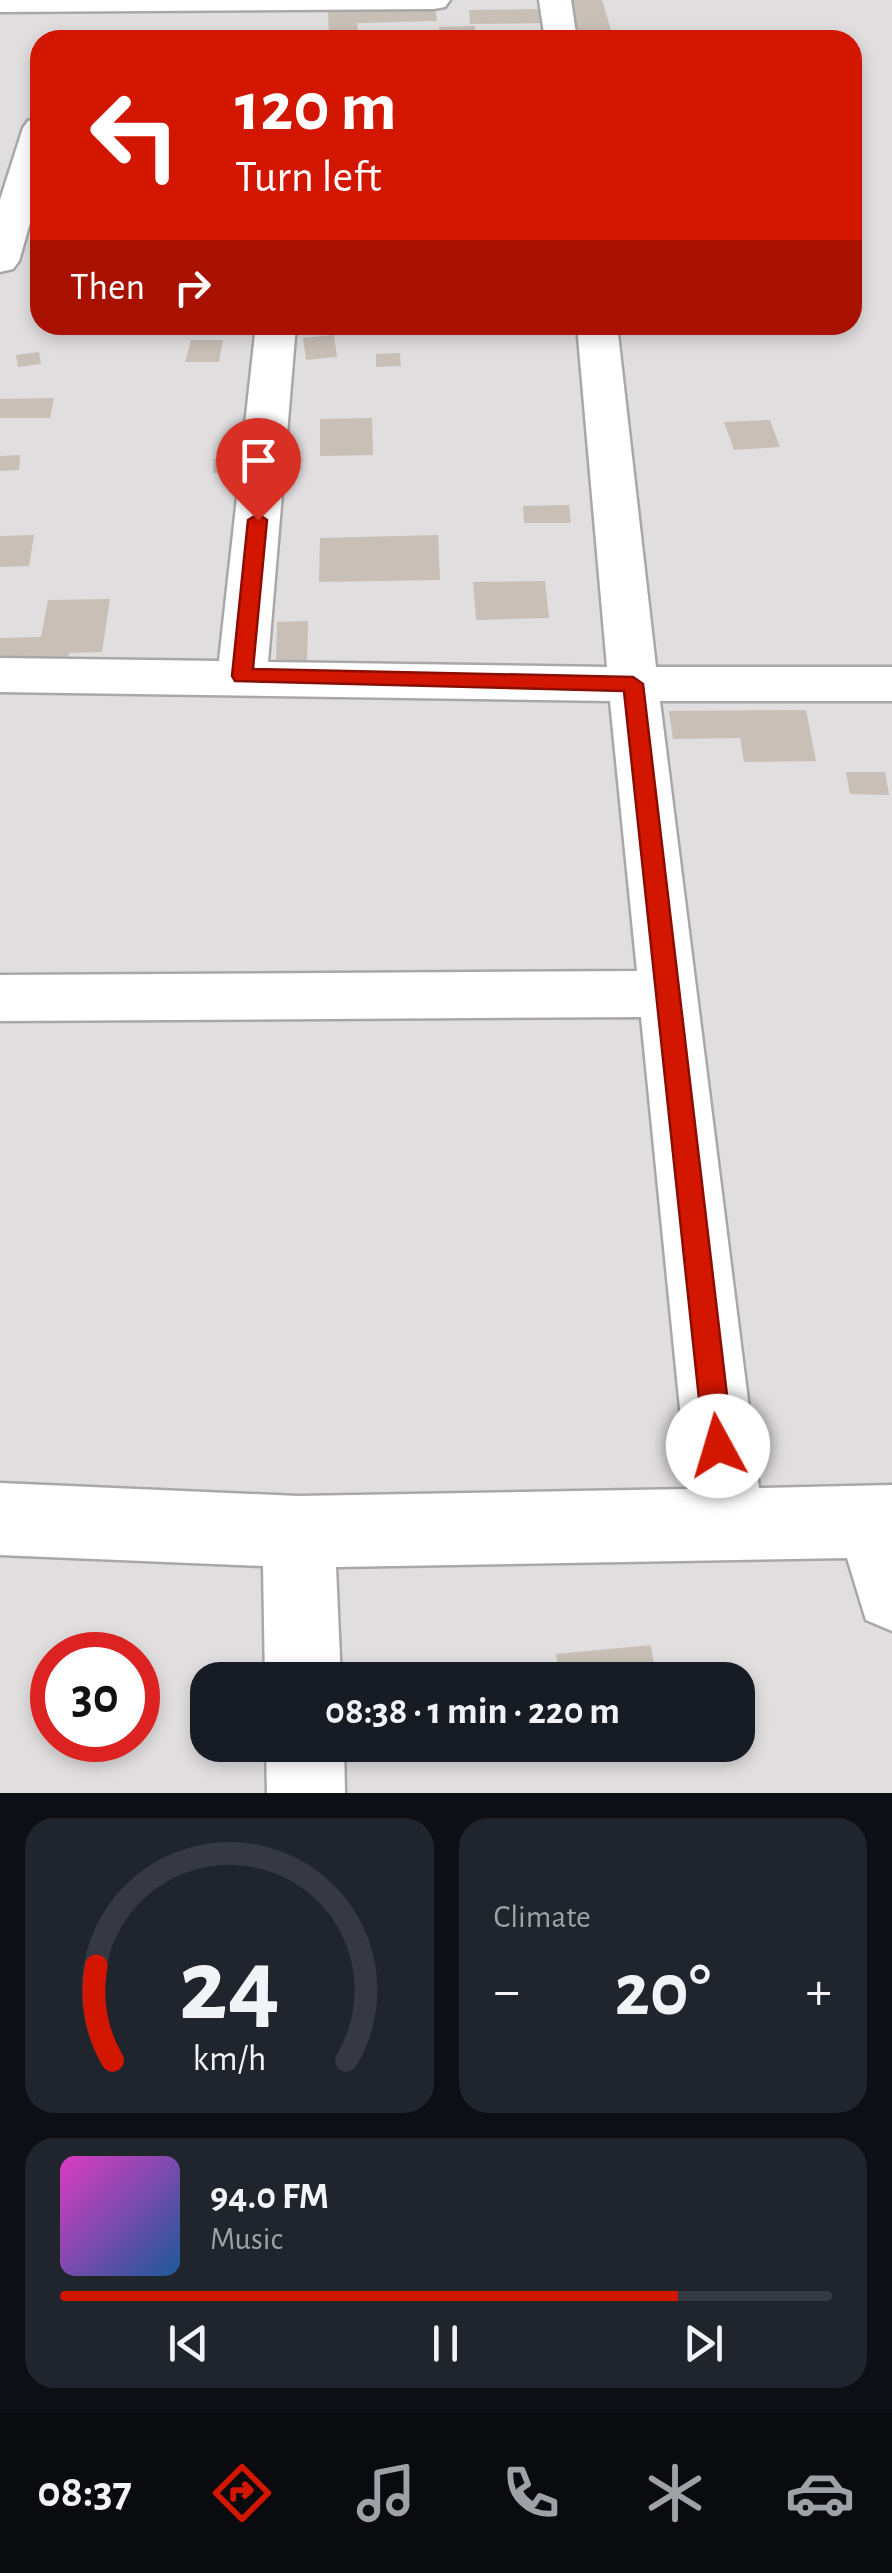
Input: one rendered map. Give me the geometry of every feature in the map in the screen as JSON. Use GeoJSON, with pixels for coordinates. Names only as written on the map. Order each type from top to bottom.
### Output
{"type":"FeatureCollection","features":[{"type":"Feature","properties":{"kind":"street"},"geometry":{"type":"LineString","coordinates":[[0,4],[434,0]]}},
{"type":"Feature","properties":{"kind":"street"},"geometry":{"type":"LineString","coordinates":[[555,0],[560,30]]}},
{"type":"Feature","properties":{"kind":"street"},"geometry":{"type":"LineString","coordinates":[[306,30],[309,2]]}},
{"type":"Feature","properties":{"kind":"street"},"geometry":{"type":"LineString","coordinates":[[69,30],[78,3]]}},
{"type":"Feature","properties":{"kind":"street"},"geometry":{"type":"LineString","coordinates":[[30,162],[0,262],[30,263]]}},
{"type":"Feature","properties":{"kind":"street"},"geometry":{"type":"LineString","coordinates":[[242,676],[275,335]]}},
{"type":"Feature","properties":{"kind":"street"},"geometry":{"type":"LineString","coordinates":[[598,335],[726,1521]]}},
{"type":"Feature","properties":{"kind":"street"},"geometry":{"type":"LineString","coordinates":[[0,676],[892,684]]}},
{"type":"Feature","properties":{"kind":"street"},"geometry":{"type":"LineString","coordinates":[[0,998],[670,994]]}},
{"type":"Feature","properties":{"kind":"street"},"geometry":{"type":"LineString","coordinates":[[0,1519],[298,1532],[883,1520],[892,1594]]}},
{"type":"Feature","properties":{"kind":"street"},"geometry":{"type":"LineString","coordinates":[[298,1532],[302,1662]]}},
{"type":"Feature","properties":{"kind":"street"},"geometry":{"type":"LineString","coordinates":[[305,1762],[306,1793]]}},
{"type":"Feature","properties":{"kind":"shaded area"},"geometry":{"type":"Polygon","coordinates":[[[0,0],[892,0],[892,1793],[0,1793],[0,0]]]}},
{"type":"Feature","properties":{"kind":"building"},"geometry":{"type":"Polygon","coordinates":[[[569,0],[602,0],[611,30],[578,30],[569,0]]]}},
{"type":"Feature","properties":{"kind":"building"},"geometry":{"type":"Polygon","coordinates":[[[435,5],[437,21],[357,23],[358,30],[329,30],[328,8],[435,5]]]}},
{"type":"Feature","properties":{"kind":"building"},"geometry":{"type":"Polygon","coordinates":[[[552,9],[554,23],[470,24],[469,10],[552,9]]]}},
{"type":"Feature","properties":{"kind":"building"},"geometry":{"type":"Polygon","coordinates":[[[475,26],[475,30],[439,30],[439,27],[475,26]]]}},
{"type":"Feature","properties":{"kind":"building"},"geometry":{"type":"Polygon","coordinates":[[[334,335],[337,357],[306,360],[303,338],[334,335]]]}},
{"type":"Feature","properties":{"kind":"building"},"geometry":{"type":"Polygon","coordinates":[[[191,340],[223,340],[219,362],[185,362],[191,340]]]}},
{"type":"Feature","properties":{"kind":"building"},"geometry":{"type":"Polygon","coordinates":[[[39,352],[41,364],[18,367],[16,355],[39,352]]]}},
{"type":"Feature","properties":{"kind":"building"},"geometry":{"type":"Polygon","coordinates":[[[400,353],[401,366],[376,367],[376,354],[400,353]]]}},
{"type":"Feature","properties":{"kind":"building"},"geometry":{"type":"Polygon","coordinates":[[[54,398],[50,418],[0,418],[0,399],[54,398]]]}},
{"type":"Feature","properties":{"kind":"building"},"geometry":{"type":"Polygon","coordinates":[[[372,418],[373,455],[320,456],[320,419],[372,418]]]}},
{"type":"Feature","properties":{"kind":"building"},"geometry":{"type":"Polygon","coordinates":[[[770,420],[780,447],[734,450],[724,422],[770,420]]]}},
{"type":"Feature","properties":{"kind":"building"},"geometry":{"type":"Polygon","coordinates":[[[20,455],[19,470],[0,471],[0,456],[20,455]]]}},
{"type":"Feature","properties":{"kind":"building"},"geometry":{"type":"Polygon","coordinates":[[[214,459],[237,459],[236,472],[213,473],[214,459]]]}},
{"type":"Feature","properties":{"kind":"building"},"geometry":{"type":"Polygon","coordinates":[[[569,505],[571,523],[524,523],[523,506],[569,505]]]}},
{"type":"Feature","properties":{"kind":"building"},"geometry":{"type":"Polygon","coordinates":[[[34,535],[29,566],[0,567],[0,536],[34,535]]]}},
{"type":"Feature","properties":{"kind":"building"},"geometry":{"type":"Polygon","coordinates":[[[438,535],[440,580],[319,582],[320,538],[438,535]]]}},
{"type":"Feature","properties":{"kind":"building"},"geometry":{"type":"Polygon","coordinates":[[[545,581],[549,618],[476,620],[473,582],[545,581]]]}},
{"type":"Feature","properties":{"kind":"building"},"geometry":{"type":"Polygon","coordinates":[[[110,599],[102,652],[69,653],[67,663],[0,665],[0,638],[41,637],[48,600],[110,599]]]}},
{"type":"Feature","properties":{"kind":"building"},"geometry":{"type":"Polygon","coordinates":[[[308,621],[307,666],[276,667],[277,622],[308,621]]]}},
{"type":"Feature","properties":{"kind":"building"},"geometry":{"type":"Polygon","coordinates":[[[806,710],[816,761],[744,762],[740,738],[673,739],[669,711],[806,710]]]}},
{"type":"Feature","properties":{"kind":"building"},"geometry":{"type":"Polygon","coordinates":[[[846,772],[885,772],[889,795],[850,794],[846,772]]]}},
{"type":"Feature","properties":{"kind":"building"},"geometry":{"type":"Polygon","coordinates":[[[651,1645],[653,1662],[557,1662],[556,1654],[651,1645]]]}},
{"type":"Feature","properties":{"kind":"route"},"geometry":{"type":"LineString","coordinates":[[258,520],[242,676],[633,684],[718,1446]]}}]}
